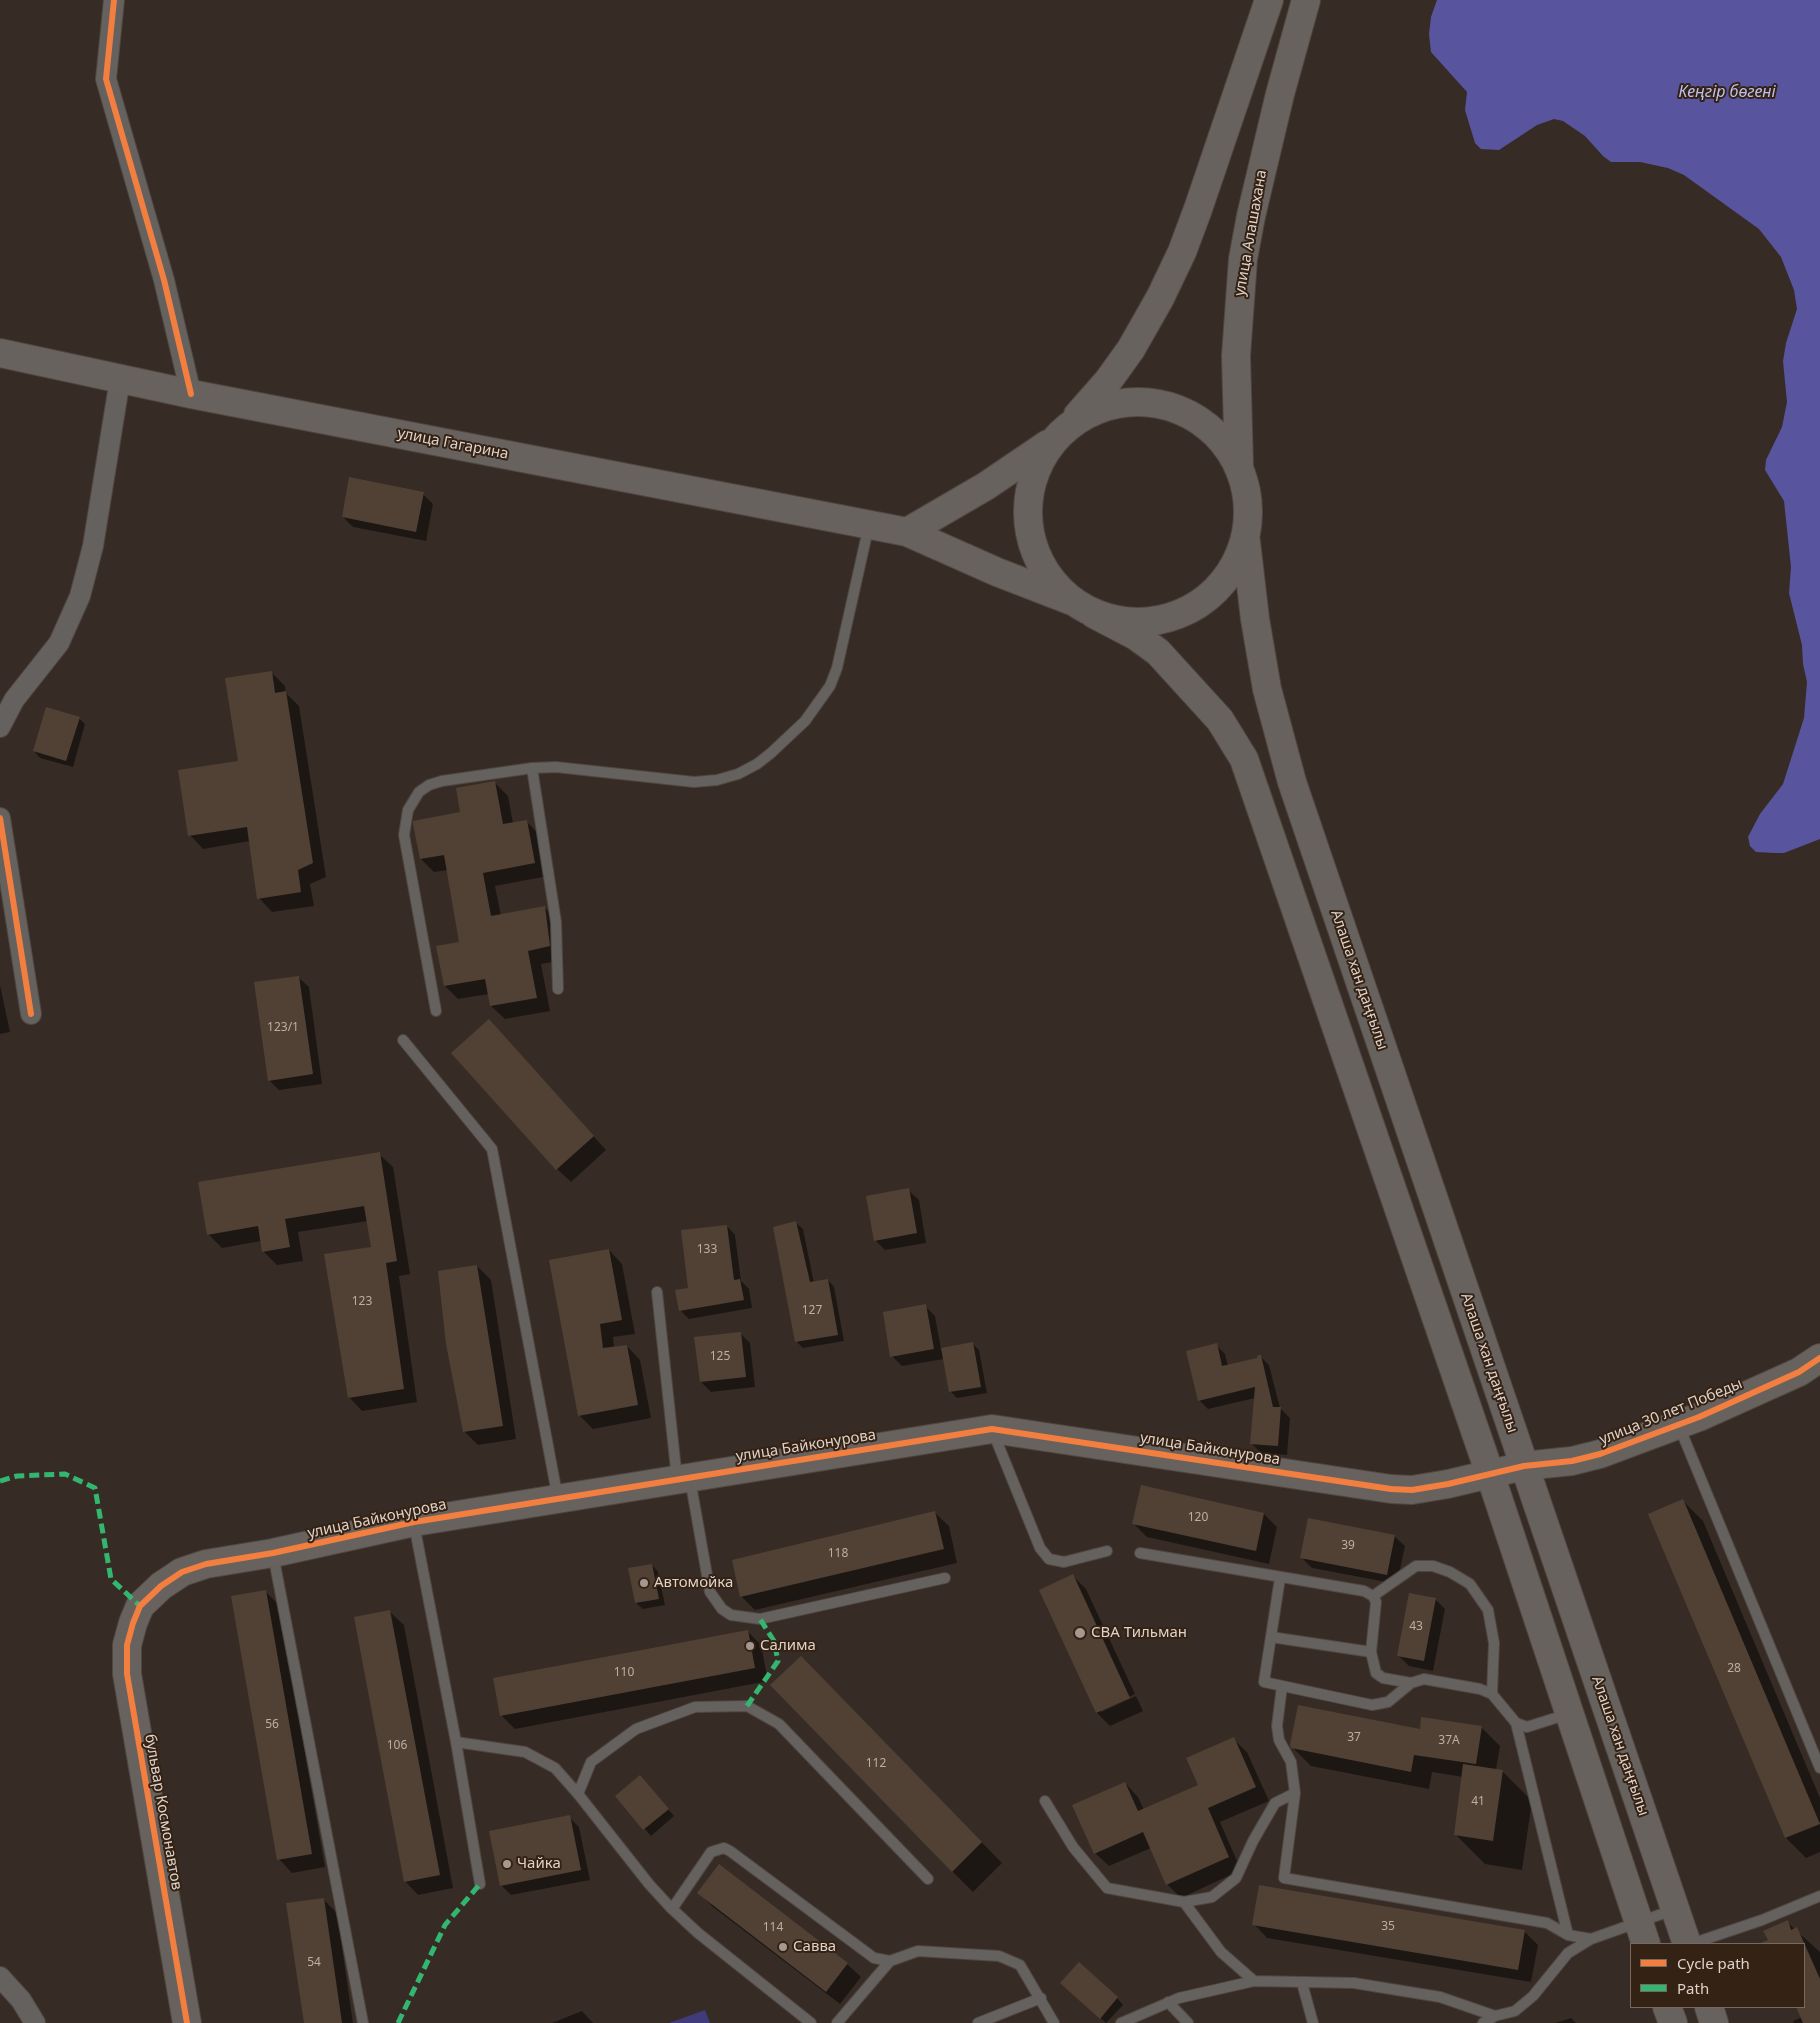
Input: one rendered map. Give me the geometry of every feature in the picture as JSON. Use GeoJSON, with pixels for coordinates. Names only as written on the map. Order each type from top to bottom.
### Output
{"type":"FeatureCollection","features":[{"type":"Feature","properties":{"kind":"main road"},"geometry":{"type":"LineString","coordinates":[[1269,0],[1198,209],[1164,290],[1131,349],[1108,381],[1040,461],[1032,481],[1028,507],[1030,531],[1038,557],[1052,581],[1083,607],[1136,636],[1158,652],[1200,695],[1220,720],[1244,759],[1490,1474],[1642,1933]]}},
{"type":"Feature","properties":{"kind":"main road","name":"улица Алашахана"},"geometry":{"type":"LineString","coordinates":[[1240,472],[1236,356],[1243,259],[1251,216],[1280,94],[1306,0]]}},
{"type":"Feature","properties":{"kind":"main road","name":"улица Гагарина"},"geometry":{"type":"LineString","coordinates":[[0,354],[191,394],[907,532],[997,572],[1083,607]]}},
{"type":"Feature","properties":{"kind":"main road"},"geometry":{"type":"LineString","coordinates":[[907,532],[986,486],[1086,414],[1108,405],[1133,401],[1162,404],[1188,413],[1213,430],[1232,453],[1240,472],[1247,504],[1246,542],[1236,566],[1221,586],[1200,605],[1176,617],[1149,623],[1122,622],[1083,607]]}},
{"type":"Feature","properties":{"kind":"main road","name":"Алаша хан даңғылы"},"geometry":{"type":"LineString","coordinates":[[1246,542],[1255,619],[1267,689],[1292,782],[1524,1466],[1689,1943]]}},
{"type":"Feature","properties":{"kind":"main road","name":"улица 30 лет Победы"},"geometry":{"type":"LineString","coordinates":[[1490,1474],[1524,1466],[1572,1461],[1600,1454],[1679,1425],[1818,1365]]}},
{"type":"Feature","properties":{"kind":"main road","name":"улица Байконурова"},"geometry":{"type":"LineString","coordinates":[[140,1606],[161,1586],[182,1572],[206,1564],[273,1554],[414,1522],[992,1429],[1392,1489],[1412,1490],[1490,1474]]}},
{"type":"Feature","properties":{"kind":"main road","name":"бульвар Космонавтов"},"geometry":{"type":"LineString","coordinates":[[140,1606],[132,1623],[127,1646],[127,1674],[187,2023]]}},
{"type":"Feature","properties":{"kind":"main road"},"geometry":{"type":"LineString","coordinates":[[1667,2008],[1673,2023]]}},
{"type":"Feature","properties":{"kind":"main road"},"geometry":{"type":"LineString","coordinates":[[1709,2008],[1714,2023]]}},
{"type":"Feature","properties":{"kind":"street"},"geometry":{"type":"LineString","coordinates":[[114,0],[106,79],[164,280],[191,394]]}},
{"type":"Feature","properties":{"kind":"street"},"geometry":{"type":"LineString","coordinates":[[0,727],[14,700],[59,643],[80,596],[93,546],[120,379]]}},
{"type":"Feature","properties":{"kind":"street"},"geometry":{"type":"LineString","coordinates":[[0,818],[31,1014]]}},
{"type":"Feature","properties":{"kind":"street"},"geometry":{"type":"LineString","coordinates":[[0,1977],[21,2000],[35,2023]]}},
{"type":"Feature","properties":{"kind":"lane"},"geometry":{"type":"LineString","coordinates":[[436,1011],[404,835],[408,810],[419,792],[429,785],[442,781],[532,768],[556,767],[694,782],[717,780],[738,774],[764,758],[805,721],[830,686],[837,668],[869,524]]}},
{"type":"Feature","properties":{"kind":"lane"},"geometry":{"type":"LineString","coordinates":[[532,768],[556,922],[558,990]]}},
{"type":"Feature","properties":{"kind":"lane"},"geometry":{"type":"LineString","coordinates":[[403,1040],[492,1149],[558,1499]]}},
{"type":"Feature","properties":{"kind":"lane"},"geometry":{"type":"LineString","coordinates":[[657,1292],[683,1479],[710,1592],[722,1609],[731,1615],[760,1619],[945,1578]]}},
{"type":"Feature","properties":{"kind":"lane"},"geometry":{"type":"LineString","coordinates":[[1679,1425],[1820,1768]]}},
{"type":"Feature","properties":{"kind":"lane"},"geometry":{"type":"LineString","coordinates":[[992,1429],[1040,1548],[1049,1559],[1064,1562],[1107,1551]]}},
{"type":"Feature","properties":{"kind":"lane"},"geometry":{"type":"LineString","coordinates":[[414,1522],[456,1742],[480,1884]]}},
{"type":"Feature","properties":{"kind":"lane"},"geometry":{"type":"LineString","coordinates":[[1140,1553],[1364,1591],[1373,1596],[1376,1602],[1371,1652],[1376,1672],[1383,1678],[1411,1683]]}},
{"type":"Feature","properties":{"kind":"lane"},"geometry":{"type":"LineString","coordinates":[[273,1554],[363,2023]]}},
{"type":"Feature","properties":{"kind":"lane"},"geometry":{"type":"LineString","coordinates":[[1373,1596],[1416,1566],[1433,1566],[1470,1584],[1488,1610],[1494,1643],[1492,1694]]}},
{"type":"Feature","properties":{"kind":"lane"},"geometry":{"type":"LineString","coordinates":[[1280,1578],[1264,1682],[1372,1705],[1388,1702],[1411,1683],[1424,1679],[1480,1689],[1492,1694],[1516,1723],[1568,1935]]}},
{"type":"Feature","properties":{"kind":"lane"},"geometry":{"type":"LineString","coordinates":[[1271,1637],[1371,1652]]}},
{"type":"Feature","properties":{"kind":"lane"},"geometry":{"type":"LineString","coordinates":[[1282,1686],[1277,1726],[1280,1740],[1291,1762],[1295,1793],[1284,1878],[1547,1923],[1568,1935],[1591,1939],[1642,1933],[1676,1909]]}},
{"type":"Feature","properties":{"kind":"lane"},"geometry":{"type":"LineString","coordinates":[[578,1794],[591,1762],[636,1729],[695,1707],[747,1706],[779,1724],[928,1879]]}},
{"type":"Feature","properties":{"kind":"lane"},"geometry":{"type":"LineString","coordinates":[[1516,1723],[1527,1727],[1569,1714]]}},
{"type":"Feature","properties":{"kind":"lane"},"geometry":{"type":"LineString","coordinates":[[456,1742],[525,1752],[555,1768],[578,1794],[649,1884],[672,1909],[698,1933],[811,2023]]}},
{"type":"Feature","properties":{"kind":"lane"},"geometry":{"type":"LineString","coordinates":[[1046,1801],[1073,1847],[1107,1888],[1184,1902],[1212,1897],[1236,1878],[1253,1841],[1275,1803],[1295,1793]]}},
{"type":"Feature","properties":{"kind":"lane"},"geometry":{"type":"LineString","coordinates":[[672,1909],[711,1852],[724,1848],[874,1958],[890,1961],[918,1952],[1000,1956],[1020,1965],[1054,2023]]}},
{"type":"Feature","properties":{"kind":"lane"},"geometry":{"type":"LineString","coordinates":[[1692,1943],[1819,1899]]}},
{"type":"Feature","properties":{"kind":"lane"},"geometry":{"type":"LineString","coordinates":[[1184,1902],[1221,1952],[1254,1981]]}},
{"type":"Feature","properties":{"kind":"lane"},"geometry":{"type":"LineString","coordinates":[[1122,2023],[1179,1998],[1254,1981],[1354,1983],[1440,1997],[1495,2016],[1508,2018],[1533,1996],[1568,1953],[1591,1939]]}},
{"type":"Feature","properties":{"kind":"lane"},"geometry":{"type":"LineString","coordinates":[[837,2023],[890,1961]]}},
{"type":"Feature","properties":{"kind":"lane"},"geometry":{"type":"LineString","coordinates":[[1302,1982],[1313,2023]]}},
{"type":"Feature","properties":{"kind":"lane"},"geometry":{"type":"LineString","coordinates":[[978,2023],[1041,1998]]}},
{"type":"Feature","properties":{"kind":"lane"},"geometry":{"type":"LineString","coordinates":[[1168,2002],[1188,2023]]}},
{"type":"Feature","properties":{"kind":"lane"},"geometry":{"type":"LineString","coordinates":[[1483,2023],[1495,2016]]}},
{"type":"Feature","properties":{"kind":"shaded area"},"geometry":{"type":"Polygon","coordinates":[[[705,2010],[710,2023],[669,2023],[705,2010]]]}},
{"type":"Feature","properties":{"kind":"water","name":"Кеңгір бөгені"},"geometry":{"type":"Polygon","coordinates":[[[1437,0],[1820,0],[1820,839],[1784,853],[1775,853],[1756,852],[1750,846],[1748,837],[1760,814],[1783,784],[1804,718],[1807,682],[1803,664],[1802,645],[1789,593],[1791,567],[1784,501],[1765,470],[1766,460],[1782,427],[1787,402],[1783,361],[1786,343],[1797,309],[1794,290],[1781,257],[1759,229],[1684,175],[1668,168],[1640,162],[1611,162],[1585,136],[1563,121],[1554,119],[1537,125],[1499,150],[1481,149],[1475,143],[1465,110],[1467,92],[1431,52],[1429,34],[1431,17],[1437,0]]]}},
{"type":"Feature","properties":{"kind":"building"},"geometry":{"type":"Polygon","coordinates":[[[349,477],[424,492],[416,532],[342,517],[349,477]]]}},
{"type":"Feature","properties":{"kind":"building"},"geometry":{"type":"Polygon","coordinates":[[[272,671],[275,693],[286,691],[313,863],[298,870],[301,892],[257,899],[247,827],[188,836],[178,770],[238,761],[225,678],[272,671]]]}},
{"type":"Feature","properties":{"kind":"building"},"geometry":{"type":"Polygon","coordinates":[[[46,707],[80,717],[66,761],[33,751],[46,707]]]}},
{"type":"Feature","properties":{"kind":"building"},"geometry":{"type":"Polygon","coordinates":[[[495,781],[503,824],[527,820],[535,863],[483,873],[491,916],[545,906],[550,946],[528,951],[537,998],[490,1006],[485,979],[444,986],[436,946],[459,942],[444,855],[420,859],[413,821],[460,812],[456,788],[495,781]]]}},
{"type":"Feature","properties":{"kind":"building"},"geometry":{"type":"Polygon","coordinates":[[[299,976],[313,1074],[268,1081],[254,982],[299,976]]]}},
{"type":"Feature","properties":{"kind":"building"},"geometry":{"type":"Polygon","coordinates":[[[489,1019],[594,1136],[556,1170],[451,1053],[489,1019]]]}},
{"type":"Feature","properties":{"kind":"building"},"geometry":{"type":"Polygon","coordinates":[[[380,1152],[397,1261],[386,1263],[404,1389],[348,1398],[324,1254],[371,1247],[364,1206],[285,1219],[290,1247],[262,1252],[258,1226],[207,1235],[198,1182],[380,1152]]]}},
{"type":"Feature","properties":{"kind":"building"},"geometry":{"type":"Polygon","coordinates":[[[909,1188],[917,1233],[874,1241],[866,1196],[909,1188]]]}},
{"type":"Feature","properties":{"kind":"building"},"geometry":{"type":"Polygon","coordinates":[[[796,1221],[810,1282],[828,1279],[838,1335],[795,1342],[773,1227],[796,1221]]]}},
{"type":"Feature","properties":{"kind":"building"},"geometry":{"type":"Polygon","coordinates":[[[727,1225],[734,1280],[740,1279],[744,1300],[679,1311],[675,1290],[688,1288],[681,1230],[727,1225]]]}},
{"type":"Feature","properties":{"kind":"building"},"geometry":{"type":"Polygon","coordinates":[[[609,1249],[622,1320],[600,1324],[603,1348],[627,1345],[638,1405],[578,1416],[549,1260],[609,1249]]]}},
{"type":"Feature","properties":{"kind":"building"},"geometry":{"type":"Polygon","coordinates":[[[477,1265],[503,1426],[463,1432],[446,1344],[438,1271],[477,1265]]]}},
{"type":"Feature","properties":{"kind":"building"},"geometry":{"type":"Polygon","coordinates":[[[926,1304],[934,1349],[890,1357],[883,1312],[926,1304]]]}},
{"type":"Feature","properties":{"kind":"building"},"geometry":{"type":"Polygon","coordinates":[[[741,1332],[746,1377],[700,1382],[694,1337],[741,1332]]]}},
{"type":"Feature","properties":{"kind":"building"},"geometry":{"type":"Polygon","coordinates":[[[973,1342],[981,1387],[949,1392],[941,1348],[973,1342]]]}},
{"type":"Feature","properties":{"kind":"building"},"geometry":{"type":"Polygon","coordinates":[[[1217,1343],[1222,1366],[1257,1358],[1258,1355],[1261,1355],[1273,1407],[1281,1407],[1278,1446],[1250,1444],[1255,1387],[1198,1401],[1186,1351],[1217,1343]]]}},
{"type":"Feature","properties":{"kind":"building"},"geometry":{"type":"Polygon","coordinates":[[[1141,1485],[1264,1513],[1256,1551],[1132,1524],[1141,1485]]]}},
{"type":"Feature","properties":{"kind":"building"},"geometry":{"type":"Polygon","coordinates":[[[1683,1499],[1820,1824],[1785,1838],[1648,1514],[1683,1499]]]}},
{"type":"Feature","properties":{"kind":"building"},"geometry":{"type":"Polygon","coordinates":[[[935,1511],[944,1549],[740,1597],[732,1560],[935,1511]]]}},
{"type":"Feature","properties":{"kind":"building"},"geometry":{"type":"Polygon","coordinates":[[[1308,1518],[1395,1535],[1387,1575],[1300,1558],[1308,1518]]]}},
{"type":"Feature","properties":{"kind":"building","name":"Автомойка"},"geometry":{"type":"Polygon","coordinates":[[[652,1564],[659,1599],[635,1603],[628,1568],[652,1564]]]}},
{"type":"Feature","properties":{"kind":"building"},"geometry":{"type":"Polygon","coordinates":[[[1073,1574],[1130,1698],[1096,1713],[1039,1590],[1073,1574]]]}},
{"type":"Feature","properties":{"kind":"building"},"geometry":{"type":"Polygon","coordinates":[[[266,1590],[312,1854],[277,1860],[231,1596],[266,1590]]]}},
{"type":"Feature","properties":{"kind":"building"},"geometry":{"type":"Polygon","coordinates":[[[1409,1593],[1436,1598],[1424,1661],[1397,1656],[1409,1593]]]}},
{"type":"Feature","properties":{"kind":"building"},"geometry":{"type":"Polygon","coordinates":[[[390,1610],[440,1875],[404,1882],[354,1617],[390,1610]]]}},
{"type":"Feature","properties":{"kind":"building"},"geometry":{"type":"Polygon","coordinates":[[[748,1630],[755,1668],[500,1716],[493,1678],[748,1630]]]}},
{"type":"Feature","properties":{"kind":"building"},"geometry":{"type":"Polygon","coordinates":[[[801,1656],[982,1842],[952,1872],[770,1685],[801,1656]]]}},
{"type":"Feature","properties":{"kind":"building"},"geometry":{"type":"Polygon","coordinates":[[[1298,1705],[1420,1729],[1421,1717],[1482,1726],[1476,1764],[1414,1755],[1411,1772],[1291,1748],[1298,1705]]]}},
{"type":"Feature","properties":{"kind":"building"},"geometry":{"type":"Polygon","coordinates":[[[1234,1737],[1256,1787],[1208,1808],[1229,1857],[1166,1885],[1143,1832],[1094,1854],[1072,1805],[1125,1782],[1138,1811],[1198,1785],[1186,1758],[1234,1737]]]}},
{"type":"Feature","properties":{"kind":"building"},"geometry":{"type":"Polygon","coordinates":[[[1463,1764],[1503,1770],[1493,1841],[1454,1835],[1463,1764]]]}},
{"type":"Feature","properties":{"kind":"building"},"geometry":{"type":"Polygon","coordinates":[[[640,1775],[669,1809],[643,1830],[615,1796],[640,1775]]]}},
{"type":"Feature","properties":{"kind":"building"},"geometry":{"type":"Polygon","coordinates":[[[570,1815],[581,1870],[500,1886],[489,1831],[570,1815]]]}},
{"type":"Feature","properties":{"kind":"building"},"geometry":{"type":"Polygon","coordinates":[[[719,1864],[848,1963],[826,1992],[697,1893],[719,1864]]]}},
{"type":"Feature","properties":{"kind":"building"},"geometry":{"type":"Polygon","coordinates":[[[1259,1885],[1525,1930],[1518,1970],[1252,1925],[1259,1885]]]}},
{"type":"Feature","properties":{"kind":"building"},"geometry":{"type":"Polygon","coordinates":[[[324,1898],[342,2023],[304,2023],[286,1903],[324,1898]]]}},
{"type":"Feature","properties":{"kind":"building"},"geometry":{"type":"Polygon","coordinates":[[[1788,1920],[1791,1930],[1797,1927],[1804,1943],[1760,1943],[1768,1940],[1763,1931],[1788,1920]]]}},
{"type":"Feature","properties":{"kind":"building"},"geometry":{"type":"Polygon","coordinates":[[[1805,1945],[1820,1979],[1820,2023],[1803,2023],[1796,2008],[1805,2008],[1805,1945]]]}},
{"type":"Feature","properties":{"kind":"building"},"geometry":{"type":"Polygon","coordinates":[[[1079,1962],[1118,1997],[1100,2019],[1060,1983],[1079,1962]]]}},
{"type":"Feature","properties":{"kind":"marked path"},"geometry":{"type":"LineString","coordinates":[[0,1481],[17,1476],[65,1474],[95,1488],[111,1579],[140,1606]]}},
{"type":"Feature","properties":{"kind":"marked path"},"geometry":{"type":"LineString","coordinates":[[747,1706],[778,1661],[774,1641],[760,1619]]}},
{"type":"Feature","properties":{"kind":"marked path"},"geometry":{"type":"LineString","coordinates":[[398,2023],[445,1925],[480,1884]]}},
{"type":"Feature","properties":{"kind":"cycle path"},"geometry":{"type":"LineString","coordinates":[[114,0],[106,79],[164,280],[191,394]]}},
{"type":"Feature","properties":{"kind":"cycle path"},"geometry":{"type":"LineString","coordinates":[[0,818],[31,1014]]}},
{"type":"Feature","properties":{"kind":"cycle path"},"geometry":{"type":"LineString","coordinates":[[187,2023],[127,1674],[127,1645],[140,1606],[161,1586],[182,1572],[206,1564],[273,1553],[414,1522],[992,1429],[1391,1489],[1412,1490],[1448,1484],[1524,1466],[1572,1461],[1600,1454],[1699,1417],[1799,1372],[1820,1358]]}},
{"type":"Feature","properties":{"kind":"place","name":"Автомойка"},"geometry":{"type":"Point","coordinates":[644,1583]}},
{"type":"Feature","properties":{"kind":"place","name":"СВА Тильман"},"geometry":{"type":"Point","coordinates":[1080,1633]}},
{"type":"Feature","properties":{"kind":"place","name":"Салима"},"geometry":{"type":"Point","coordinates":[750,1646]}},
{"type":"Feature","properties":{"kind":"place","name":"Чайка"},"geometry":{"type":"Point","coordinates":[507,1864]}},
{"type":"Feature","properties":{"kind":"place","name":"Савва"},"geometry":{"type":"Point","coordinates":[783,1947]}}]}
